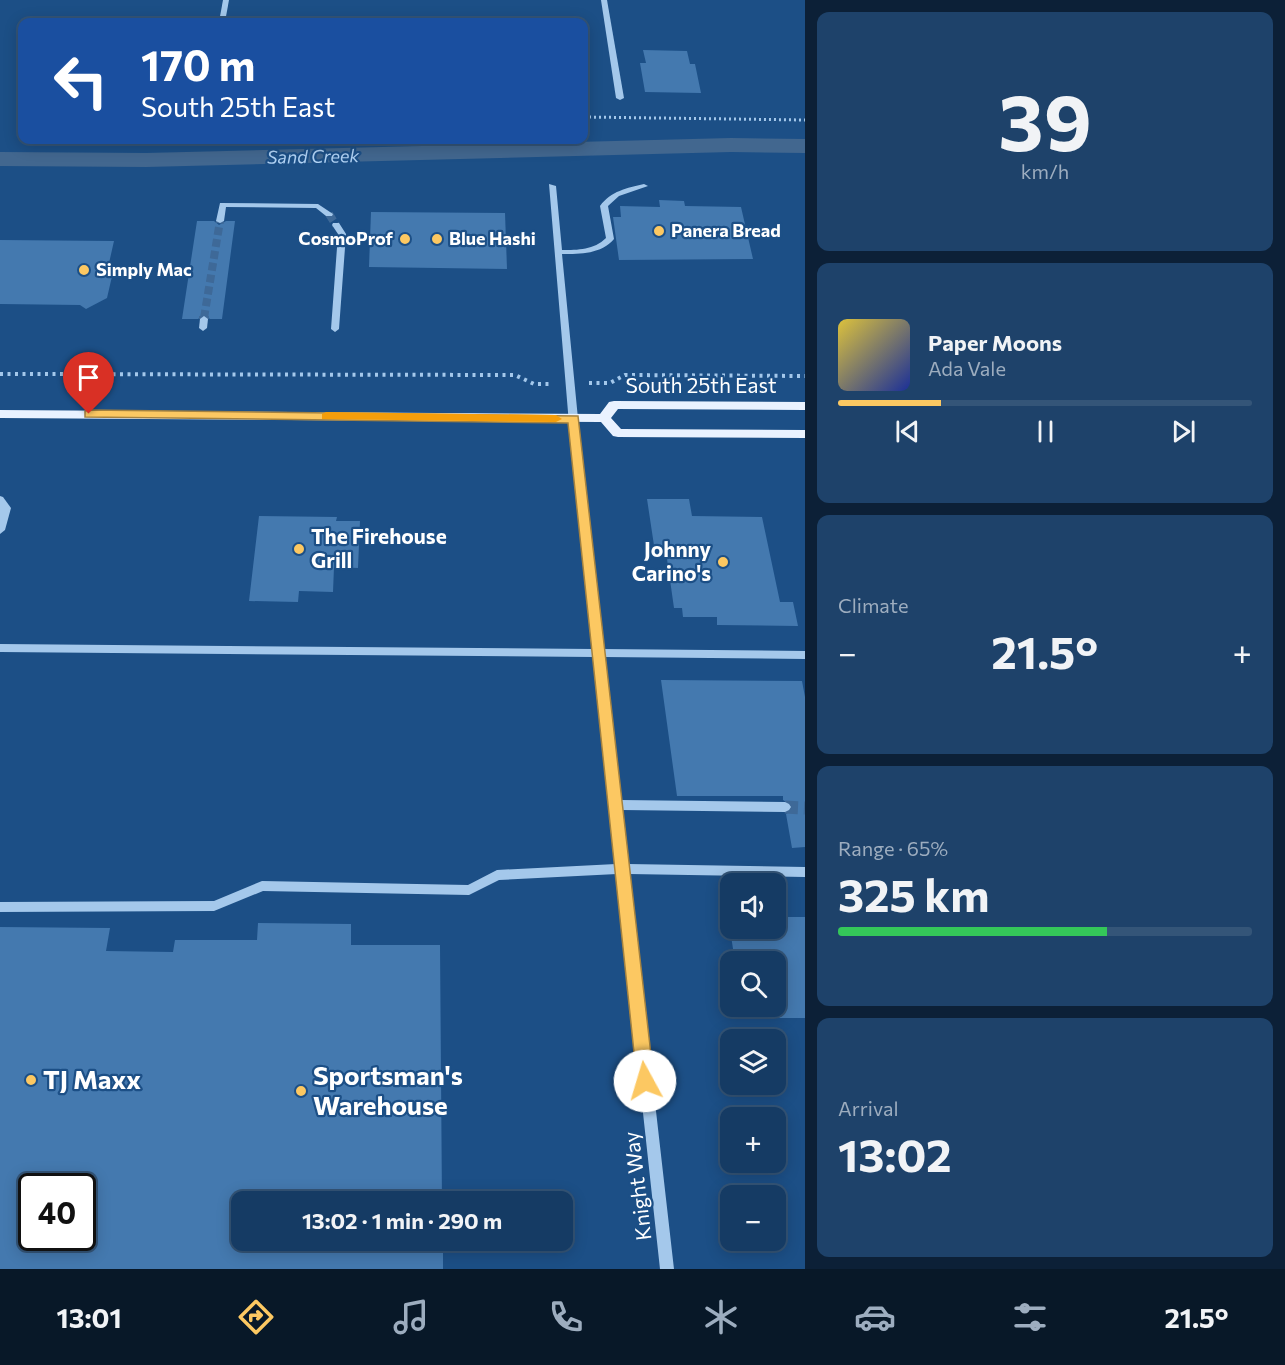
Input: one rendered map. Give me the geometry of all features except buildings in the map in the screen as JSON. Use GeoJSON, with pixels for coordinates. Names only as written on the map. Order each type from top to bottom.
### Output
{"type":"FeatureCollection","features":[{"type":"Feature","properties":{"kind":"main road","name":"South 25th East"},"geometry":{"type":"LineString","coordinates":[[604,418],[614,405],[805,406]]}},
{"type":"Feature","properties":{"kind":"main road","name":"South 25th East"},"geometry":{"type":"LineString","coordinates":[[0,414],[604,418],[618,433],[805,434]]}},
{"type":"Feature","properties":{"kind":"street"},"geometry":{"type":"LineString","coordinates":[[223,18],[226,0]]}},
{"type":"Feature","properties":{"kind":"street"},"geometry":{"type":"LineString","coordinates":[[604,0],[620,98]]}},
{"type":"Feature","properties":{"kind":"street","name":"Knight Way"},"geometry":{"type":"LineString","coordinates":[[552,186],[614,805],[667,1269]]}},
{"type":"Feature","properties":{"kind":"street"},"geometry":{"type":"LineString","coordinates":[[558,252],[597,248],[607,243],[610,239],[604,206],[609,198],[623,191],[644,186]]}},
{"type":"Feature","properties":{"kind":"street"},"geometry":{"type":"LineString","coordinates":[[220,221],[223,205],[318,206],[328,214]]}},
{"type":"Feature","properties":{"kind":"street"},"geometry":{"type":"LineString","coordinates":[[336,225],[342,234],[336,329]]}},
{"type":"Feature","properties":{"kind":"street"},"geometry":{"type":"LineString","coordinates":[[0,499],[6,508],[0,530]]}},
{"type":"Feature","properties":{"kind":"street"},"geometry":{"type":"LineString","coordinates":[[0,648],[805,655]]}},
{"type":"Feature","properties":{"kind":"street"},"geometry":{"type":"LineString","coordinates":[[614,805],[785,807]]}},
{"type":"Feature","properties":{"kind":"street"},"geometry":{"type":"LineString","coordinates":[[0,907],[214,906],[262,886],[469,890],[497,875],[621,869],[805,872]]}},
{"type":"Feature","properties":{"kind":"path"},"geometry":{"type":"LineString","coordinates":[[588,117],[805,120]]}},
{"type":"Feature","properties":{"kind":"path"},"geometry":{"type":"LineString","coordinates":[[0,374],[515,375],[534,384]]}},
{"type":"Feature","properties":{"kind":"path"},"geometry":{"type":"LineString","coordinates":[[610,383],[625,375],[805,376]]}},
{"type":"Feature","properties":{"kind":"waterway","name":"Sand Creek"},"geometry":{"type":"LineString","coordinates":[[0,159],[146,160],[731,145],[805,146]]}},
{"type":"Feature","properties":{"kind":"tunnel"},"geometry":{"type":"LineString","coordinates":[[329,214],[336,225]]}},
{"type":"Feature","properties":{"kind":"tunnel"},"geometry":{"type":"LineString","coordinates":[[204,318],[220,221]]}},
{"type":"Feature","properties":{"kind":"tunnel"},"geometry":{"type":"LineString","coordinates":[[785,807],[805,808]]}},
{"type":"Feature","properties":{"kind":"slow traffic"},"geometry":{"type":"LineString","coordinates":[[326,416],[556,419]]}},
{"type":"Feature","properties":{"kind":"place","name":"Panera Bread"},"geometry":{"type":"Point","coordinates":[659,231]}},
{"type":"Feature","properties":{"kind":"place","name":"CosmoProf"},"geometry":{"type":"Point","coordinates":[405,239]}},
{"type":"Feature","properties":{"kind":"place","name":"Blue Hashi"},"geometry":{"type":"Point","coordinates":[437,239]}},
{"type":"Feature","properties":{"kind":"place","name":"Simply Mac"},"geometry":{"type":"Point","coordinates":[84,270]}},
{"type":"Feature","properties":{"kind":"place","name":"The Firehouse Grill"},"geometry":{"type":"Point","coordinates":[299,549]}},
{"type":"Feature","properties":{"kind":"place","name":"Johnny Carino's"},"geometry":{"type":"Point","coordinates":[723,562]}},
{"type":"Feature","properties":{"kind":"place","name":"TJ Maxx"},"geometry":{"type":"Point","coordinates":[31,1080]}},
{"type":"Feature","properties":{"kind":"place","name":"Sportsman's Warehouse"},"geometry":{"type":"Point","coordinates":[301,1091]}},
{"type":"Feature","properties":{"kind":"route"},"geometry":{"type":"LineString","coordinates":[[89,414],[574,419],[645,1081]]}}]}
